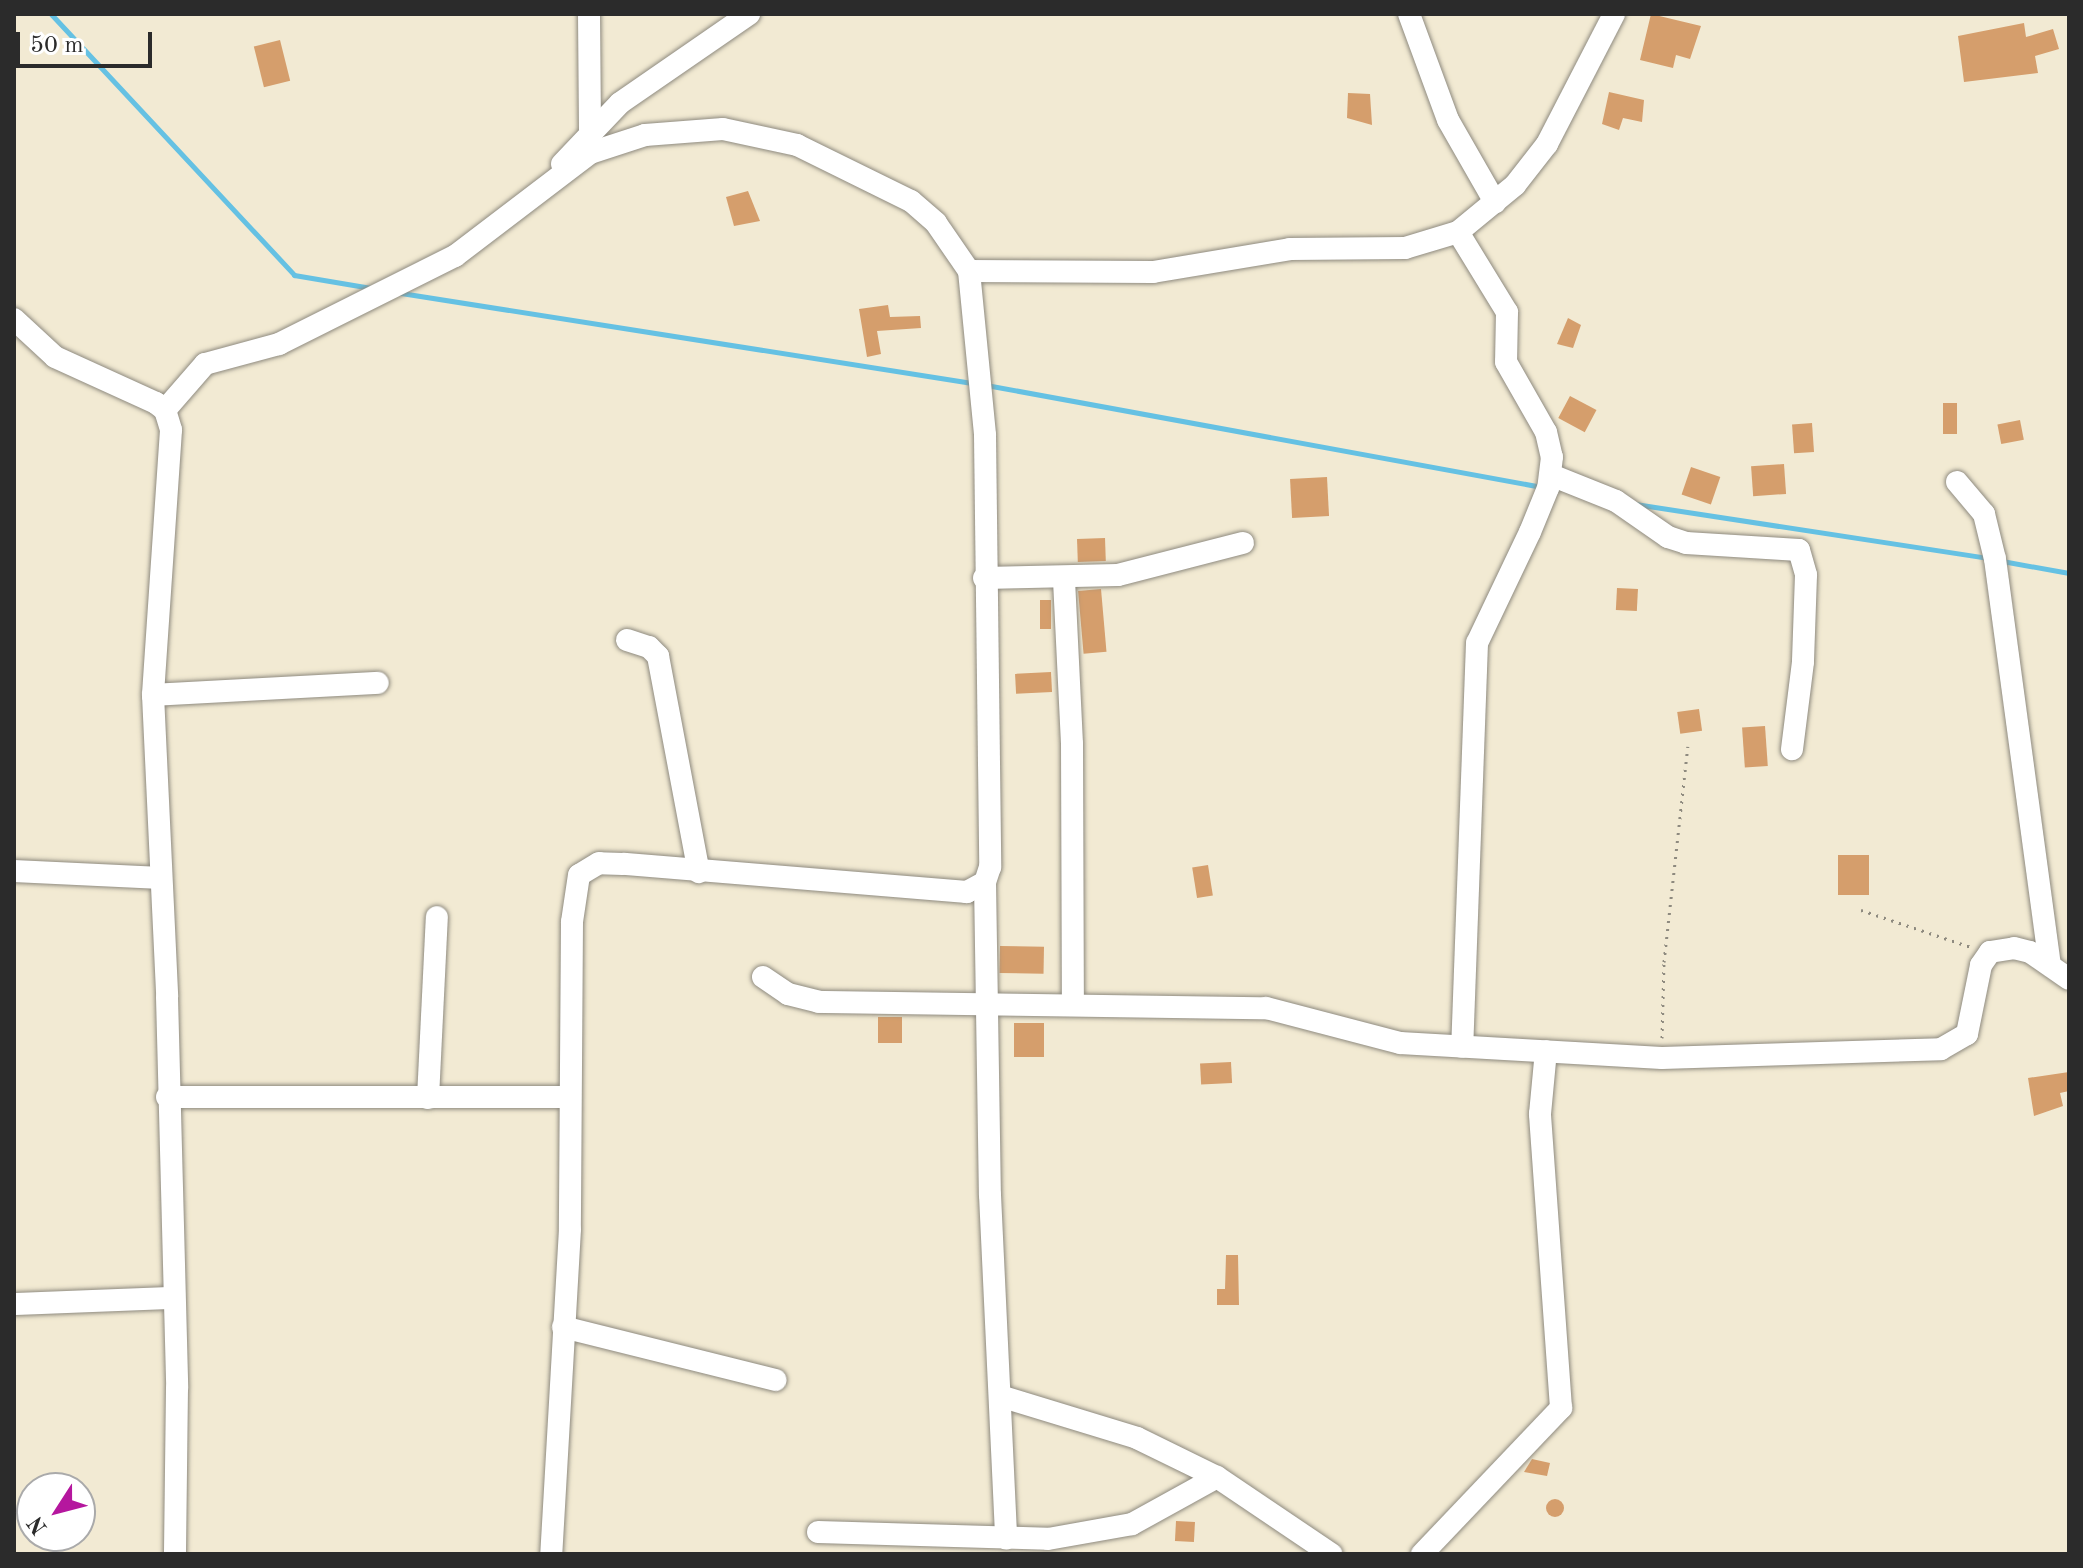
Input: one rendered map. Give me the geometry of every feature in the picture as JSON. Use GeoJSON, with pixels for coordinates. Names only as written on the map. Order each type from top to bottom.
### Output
{"type":"FeatureCollection","features":[{"type":"Feature","properties":{"kind":"street"},"geometry":{"type":"LineString","coordinates":[[589,14],[590,130]]}},
{"type":"Feature","properties":{"kind":"street"},"geometry":{"type":"LineString","coordinates":[[546,188],[590,130],[675,63],[749,14]]}},
{"type":"Feature","properties":{"kind":"street"},"geometry":{"type":"LineString","coordinates":[[1409,14],[1448,120],[1495,202]]}},
{"type":"Feature","properties":{"kind":"street"},"geometry":{"type":"LineString","coordinates":[[969,271],[1153,272],[1290,249],[1405,248],[1458,232],[1495,202],[1547,144],[1614,14]]}},
{"type":"Feature","properties":{"kind":"street"},"geometry":{"type":"LineString","coordinates":[[165,410],[205,364],[250,354],[320,326],[455,256],[590,153],[645,135],[697,129],[756,133],[851,169],[911,201],[936,223],[969,271],[983,384],[991,854],[985,882],[1006,1539]]}},
{"type":"Feature","properties":{"kind":"street"},"geometry":{"type":"LineString","coordinates":[[1458,232],[1507,312],[1506,362],[1546,432],[1551,475],[1477,643],[1462,1047]]}},
{"type":"Feature","properties":{"kind":"street"},"geometry":{"type":"LineString","coordinates":[[14,319],[55,357],[165,410],[171,430],[153,695],[161,878],[171,1298],[177,1388],[175,1554]]}},
{"type":"Feature","properties":{"kind":"street"},"geometry":{"type":"LineString","coordinates":[[1551,475],[1616,501],[1668,537],[1686,543],[1799,550],[1806,575],[1803,662],[1792,749]]}},
{"type":"Feature","properties":{"kind":"street"},"geometry":{"type":"LineString","coordinates":[[1957,482],[1984,514],[1995,559],[2049,960]]}},
{"type":"Feature","properties":{"kind":"street"},"geometry":{"type":"LineString","coordinates":[[984,578],[1064,580],[1118,575],[1243,543]]}},
{"type":"Feature","properties":{"kind":"street"},"geometry":{"type":"LineString","coordinates":[[1064,580],[1072,744],[1073,1002]]}},
{"type":"Feature","properties":{"kind":"street"},"geometry":{"type":"LineString","coordinates":[[627,640],[649,647],[658,656],[699,872]]}},
{"type":"Feature","properties":{"kind":"street"},"geometry":{"type":"LineString","coordinates":[[153,695],[378,683]]}},
{"type":"Feature","properties":{"kind":"street"},"geometry":{"type":"LineString","coordinates":[[551,1554],[563,1327],[573,894],[579,875],[599,863],[967,892],[985,882]]}},
{"type":"Feature","properties":{"kind":"street"},"geometry":{"type":"LineString","coordinates":[[14,871],[161,878]]}},
{"type":"Feature","properties":{"kind":"street"},"geometry":{"type":"LineString","coordinates":[[428,1098],[437,917]]}},
{"type":"Feature","properties":{"kind":"street"},"geometry":{"type":"LineString","coordinates":[[763,977],[788,994],[819,1002],[1073,1002],[1266,1008],[1306,1015],[1378,1039],[1662,1058],[1941,1049],[1967,1034],[1981,965],[1990,952],[2014,948],[2049,960],[2069,979]]}},
{"type":"Feature","properties":{"kind":"street"},"geometry":{"type":"LineString","coordinates":[[1422,1554],[1561,1408],[1540,1114],[1546,1051]]}},
{"type":"Feature","properties":{"kind":"street"},"geometry":{"type":"LineString","coordinates":[[167,1097],[569,1097]]}},
{"type":"Feature","properties":{"kind":"street"},"geometry":{"type":"LineString","coordinates":[[14,1304],[171,1298]]}},
{"type":"Feature","properties":{"kind":"street"},"geometry":{"type":"LineString","coordinates":[[563,1327],[775,1380]]}},
{"type":"Feature","properties":{"kind":"street"},"geometry":{"type":"LineString","coordinates":[[1000,1396],[1137,1438],[1217,1477],[1331,1554]]}},
{"type":"Feature","properties":{"kind":"street"},"geometry":{"type":"LineString","coordinates":[[818,1532],[1048,1539],[1132,1524],[1217,1477]]}},
{"type":"Feature","properties":{"kind":"path"},"geometry":{"type":"LineString","coordinates":[[1662,1058],[1664,962],[1688,746]]}},
{"type":"Feature","properties":{"kind":"path"},"geometry":{"type":"LineString","coordinates":[[1861,910],[1922,934],[1990,952]]}},
{"type":"Feature","properties":{"kind":"building"},"geometry":{"type":"Polygon","coordinates":[[[1651,14],[1701,26],[1690,59],[1676,55],[1673,68],[1640,60],[1651,14]]]}},
{"type":"Feature","properties":{"kind":"building"},"geometry":{"type":"Polygon","coordinates":[[[2024,23],[2026,37],[2053,29],[2059,49],[2035,56],[2038,73],[1964,82],[1958,36],[2024,23]]]}},
{"type":"Feature","properties":{"kind":"building"},"geometry":{"type":"Polygon","coordinates":[[[280,40],[290,81],[264,87],[254,47],[280,40]]]}},
{"type":"Feature","properties":{"kind":"building"},"geometry":{"type":"Polygon","coordinates":[[[1609,92],[1644,100],[1642,122],[1623,118],[1619,130],[1602,124],[1609,92]]]}},
{"type":"Feature","properties":{"kind":"building"},"geometry":{"type":"Polygon","coordinates":[[[1348,93],[1370,94],[1372,125],[1347,118],[1348,93]]]}},
{"type":"Feature","properties":{"kind":"building"},"geometry":{"type":"Polygon","coordinates":[[[748,191],[760,221],[734,226],[726,197],[748,191]]]}},
{"type":"Feature","properties":{"kind":"building"},"geometry":{"type":"Polygon","coordinates":[[[888,305],[890,317],[920,316],[921,328],[877,331],[881,354],[867,357],[859,309],[888,305]]]}},
{"type":"Feature","properties":{"kind":"building"},"geometry":{"type":"Polygon","coordinates":[[[1568,318],[1581,325],[1573,348],[1557,344],[1568,318]]]}},
{"type":"Feature","properties":{"kind":"building"},"geometry":{"type":"Polygon","coordinates":[[[1570,396],[1596,410],[1585,432],[1558,418],[1570,396]]]}},
{"type":"Feature","properties":{"kind":"building"},"geometry":{"type":"Polygon","coordinates":[[[1943,403],[1957,403],[1957,434],[1943,434],[1943,403]]]}},
{"type":"Feature","properties":{"kind":"building"},"geometry":{"type":"Polygon","coordinates":[[[2020,420],[2024,440],[2001,444],[1997,424],[2020,420]]]}},
{"type":"Feature","properties":{"kind":"building"},"geometry":{"type":"Polygon","coordinates":[[[1812,423],[1814,452],[1794,453],[1792,424],[1812,423]]]}},
{"type":"Feature","properties":{"kind":"building"},"geometry":{"type":"Polygon","coordinates":[[[1784,464],[1786,494],[1753,496],[1751,466],[1784,464]]]}},
{"type":"Feature","properties":{"kind":"building"},"geometry":{"type":"Polygon","coordinates":[[[1691,467],[1720,477],[1711,505],[1682,494],[1691,467]]]}},
{"type":"Feature","properties":{"kind":"building"},"geometry":{"type":"Polygon","coordinates":[[[1327,477],[1329,516],[1292,518],[1290,479],[1327,477]]]}},
{"type":"Feature","properties":{"kind":"building"},"geometry":{"type":"Polygon","coordinates":[[[1105,538],[1106,561],[1078,562],[1077,539],[1105,538]]]}},
{"type":"Feature","properties":{"kind":"building"},"geometry":{"type":"Polygon","coordinates":[[[1617,588],[1638,589],[1637,611],[1616,610],[1617,588]]]}},
{"type":"Feature","properties":{"kind":"building"},"geometry":{"type":"Polygon","coordinates":[[[1101,589],[1106,652],[1084,654],[1078,591],[1101,589]]]}},
{"type":"Feature","properties":{"kind":"building"},"geometry":{"type":"Polygon","coordinates":[[[1040,600],[1051,600],[1051,629],[1040,629],[1040,600]]]}},
{"type":"Feature","properties":{"kind":"building"},"geometry":{"type":"Polygon","coordinates":[[[1051,672],[1052,692],[1016,694],[1015,674],[1051,672]]]}},
{"type":"Feature","properties":{"kind":"building"},"geometry":{"type":"Polygon","coordinates":[[[1699,709],[1702,731],[1680,734],[1677,712],[1699,709]]]}},
{"type":"Feature","properties":{"kind":"building"},"geometry":{"type":"Polygon","coordinates":[[[1765,726],[1768,766],[1745,768],[1742,728],[1765,726]]]}},
{"type":"Feature","properties":{"kind":"building"},"geometry":{"type":"Polygon","coordinates":[[[1838,855],[1869,855],[1869,895],[1838,895],[1838,855]]]}},
{"type":"Feature","properties":{"kind":"building"},"geometry":{"type":"Polygon","coordinates":[[[1208,865],[1213,896],[1197,898],[1192,868],[1208,865]]]}},
{"type":"Feature","properties":{"kind":"building"},"geometry":{"type":"Polygon","coordinates":[[[1000,946],[1044,947],[1044,974],[1000,973],[1000,946]]]}},
{"type":"Feature","properties":{"kind":"building"},"geometry":{"type":"Polygon","coordinates":[[[878,1017],[902,1017],[902,1043],[878,1043],[878,1017]]]}},
{"type":"Feature","properties":{"kind":"building"},"geometry":{"type":"Polygon","coordinates":[[[1014,1023],[1044,1023],[1044,1057],[1014,1057],[1014,1023]]]}},
{"type":"Feature","properties":{"kind":"building"},"geometry":{"type":"Polygon","coordinates":[[[1231,1062],[1232,1083],[1201,1085],[1200,1064],[1231,1062]]]}},
{"type":"Feature","properties":{"kind":"building"},"geometry":{"type":"Polygon","coordinates":[[[2069,1072],[2069,1091],[2060,1093],[2063,1106],[2034,1116],[2028,1078],[2069,1072]]]}},
{"type":"Feature","properties":{"kind":"building"},"geometry":{"type":"Polygon","coordinates":[[[1226,1255],[1238,1255],[1239,1305],[1217,1305],[1217,1289],[1225,1289],[1226,1255]]]}},
{"type":"Feature","properties":{"kind":"building"},"geometry":{"type":"Polygon","coordinates":[[[1532,1459],[1550,1463],[1547,1476],[1524,1472],[1532,1459]]]}},
{"type":"Feature","properties":{"kind":"building"},"geometry":{"type":"Polygon","coordinates":[[[1555,1499],[1564,1508],[1555,1517],[1546,1508],[1555,1499]]]}},
{"type":"Feature","properties":{"kind":"building"},"geometry":{"type":"Polygon","coordinates":[[[1176,1521],[1195,1522],[1194,1542],[1175,1541],[1176,1521]]]}},
{"type":"Feature","properties":{"kind":"waterway"},"geometry":{"type":"LineString","coordinates":[[51,14],[294,275],[371,288]]}},
{"type":"Feature","properties":{"kind":"waterway"},"geometry":{"type":"LineString","coordinates":[[401,293],[972,383]]}},
{"type":"Feature","properties":{"kind":"waterway"},"geometry":{"type":"LineString","coordinates":[[986,385],[1542,487]]}},
{"type":"Feature","properties":{"kind":"waterway"},"geometry":{"type":"LineString","coordinates":[[1635,504],[1989,558]]}},
{"type":"Feature","properties":{"kind":"waterway"},"geometry":{"type":"LineString","coordinates":[[2002,561],[2069,573]]}}]}
